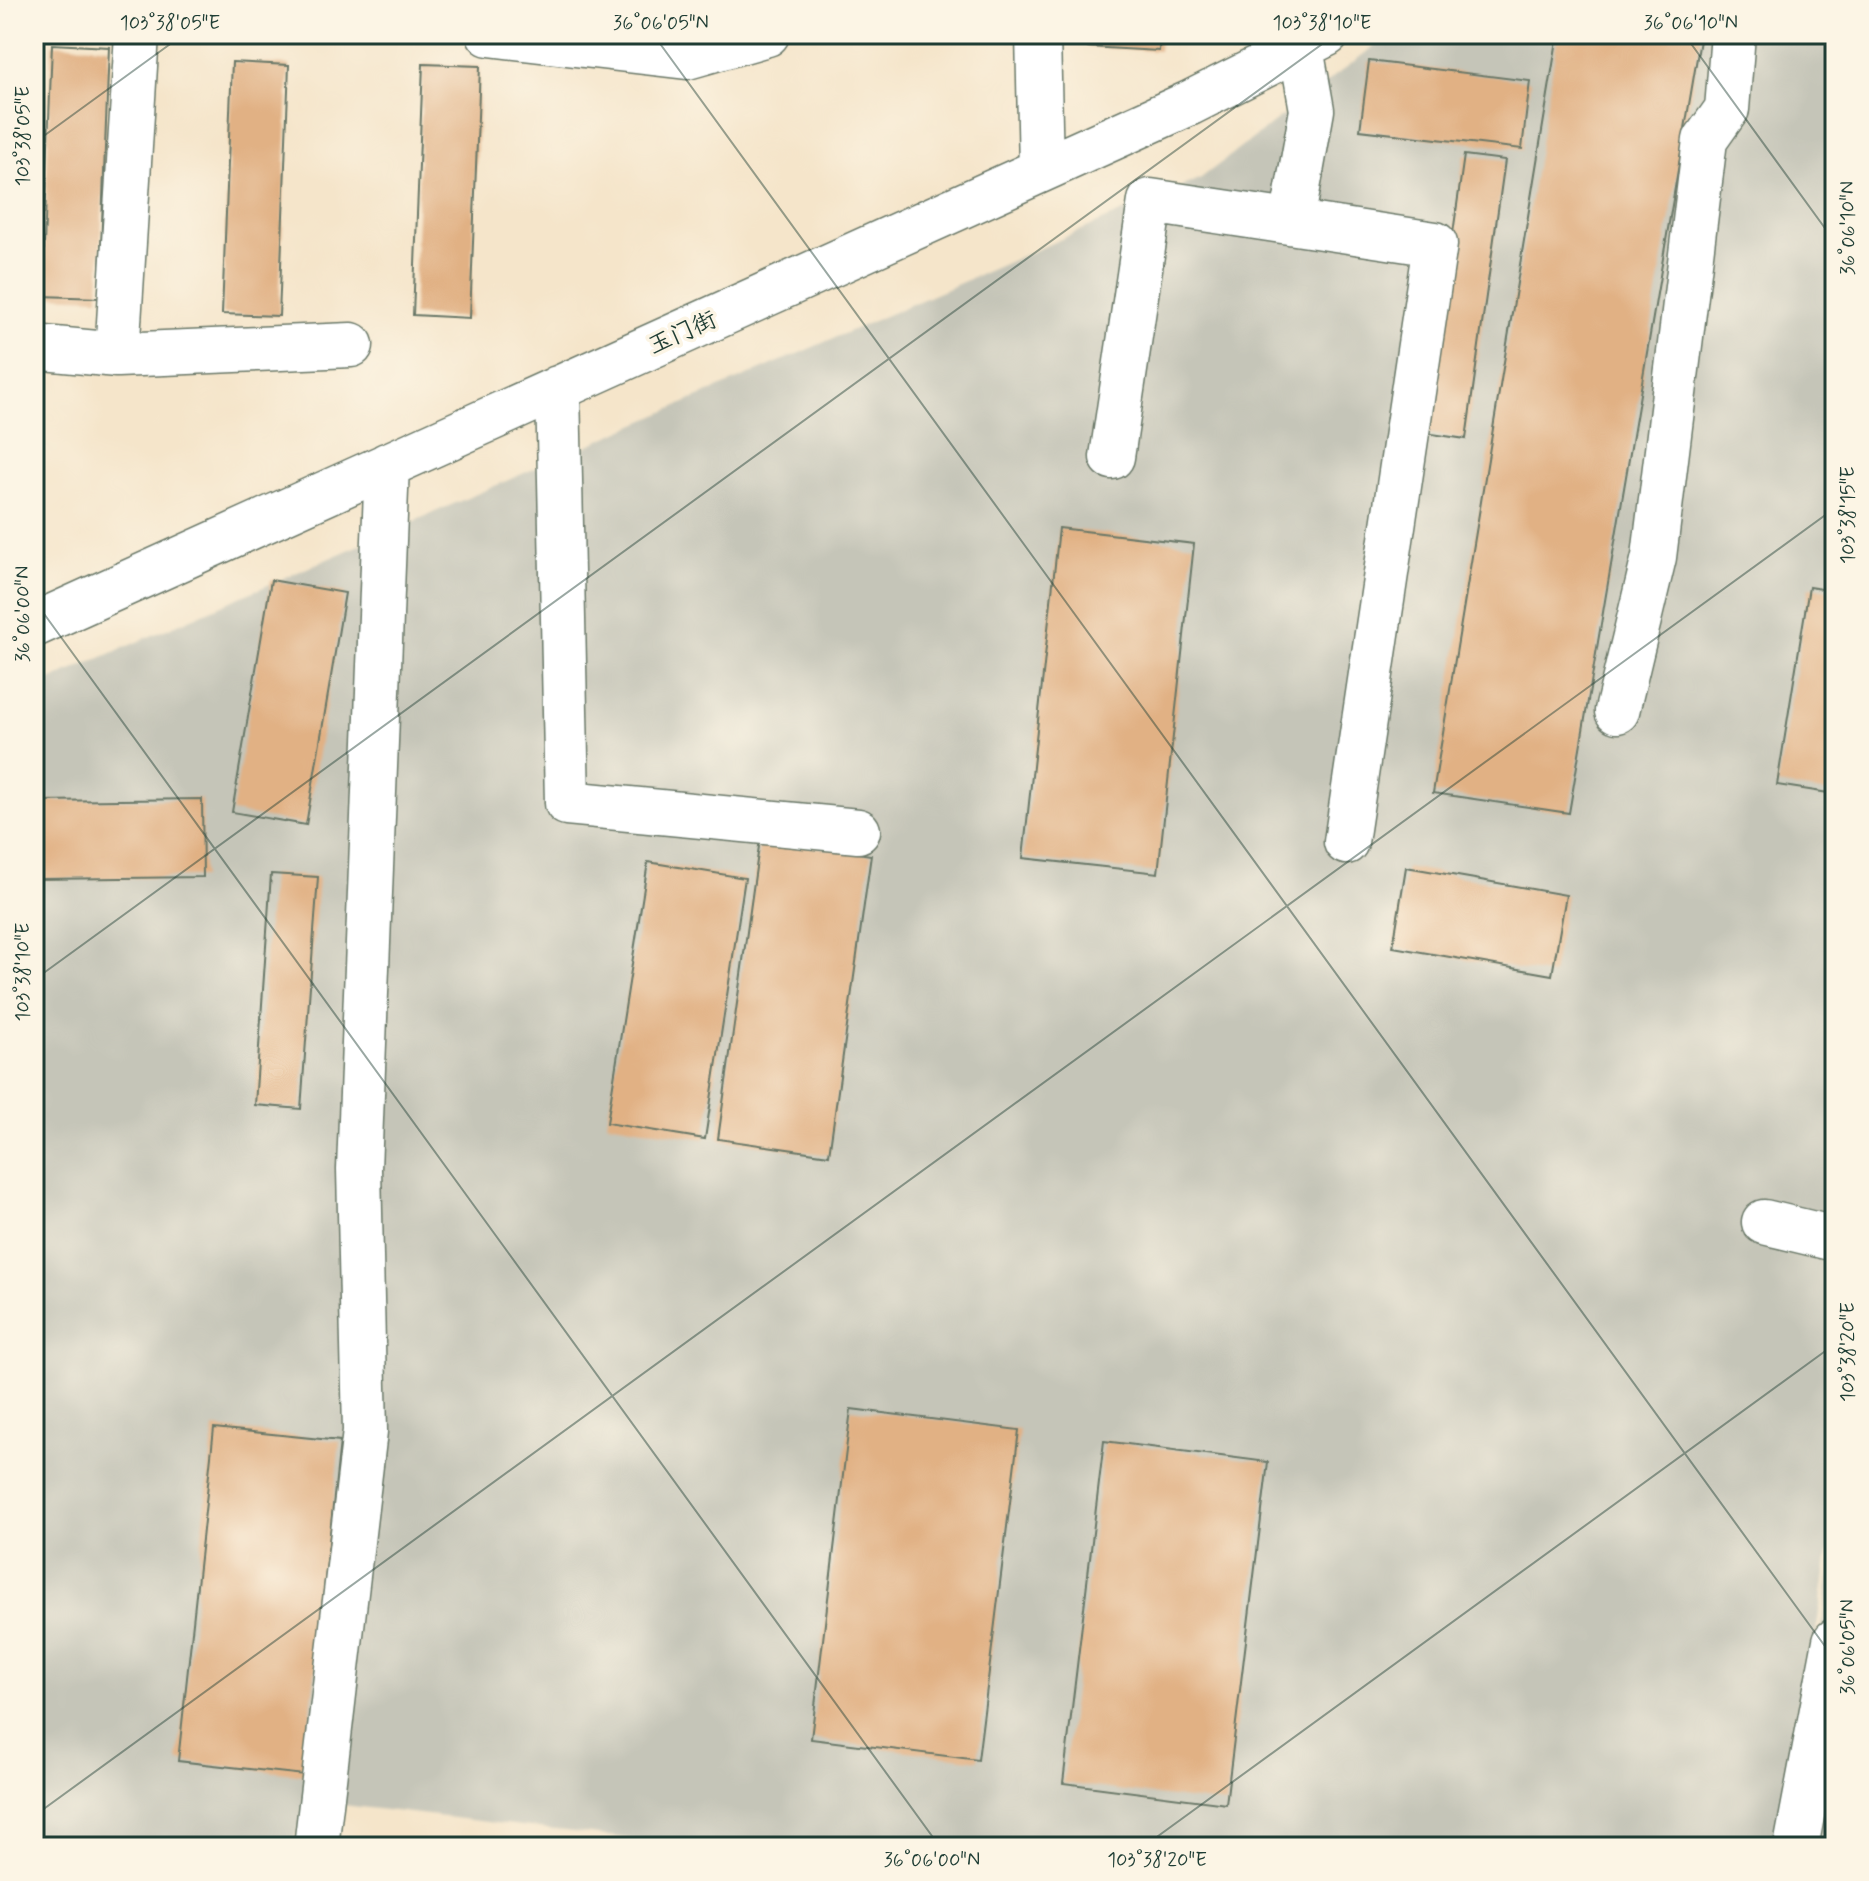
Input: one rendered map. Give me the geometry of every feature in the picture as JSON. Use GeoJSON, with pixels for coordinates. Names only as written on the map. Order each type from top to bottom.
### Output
{"type":"FeatureCollection","features":[{"type":"Feature","properties":{"kind":"street"},"geometry":{"type":"LineString","coordinates":[[117,355],[137,34]]}},
{"type":"Feature","properties":{"kind":"street"},"geometry":{"type":"LineString","coordinates":[[489,34],[687,57],[767,34]]}},
{"type":"Feature","properties":{"kind":"street"},"geometry":{"type":"LineString","coordinates":[[1038,34],[1041,170]]}},
{"type":"Feature","properties":{"kind":"street"},"geometry":{"type":"LineString","coordinates":[[1617,711],[1654,557],[1705,140],[1727,109],[1733,34]]}},
{"type":"Feature","properties":{"kind":"street"},"geometry":{"type":"LineString","coordinates":[[1292,222],[1312,110],[1314,41]]}},
{"type":"Feature","properties":{"kind":"street","name":"玉门街"},"geometry":{"type":"LineString","coordinates":[[34,625],[1190,103],[1314,41]]}},
{"type":"Feature","properties":{"kind":"street"},"geometry":{"type":"LineString","coordinates":[[1112,457],[1150,201],[1435,244],[1346,842]]}},
{"type":"Feature","properties":{"kind":"street"},"geometry":{"type":"LineString","coordinates":[[34,347],[117,355],[351,345]]}},
{"type":"Feature","properties":{"kind":"street"},"geometry":{"type":"LineString","coordinates":[[558,388],[567,803],[858,831]]}},
{"type":"Feature","properties":{"kind":"street"},"geometry":{"type":"LineString","coordinates":[[316,1847],[365,1431],[359,1169],[387,465]]}},
{"type":"Feature","properties":{"kind":"street"},"geometry":{"type":"LineString","coordinates":[[1764,1222],[1835,1239]]}},
{"type":"Feature","properties":{"kind":"street"},"geometry":{"type":"LineString","coordinates":[[1796,1847],[1835,1641]]}},
{"type":"Feature","properties":{"kind":"shaded area"},"geometry":{"type":"Polygon","coordinates":[[[1390,34],[1835,34],[1835,1508],[1784,1847],[700,1847],[309,1801],[291,1847],[34,1847],[34,687],[1201,178],[1390,34]]]}},
{"type":"Feature","properties":{"kind":"shaded area"},"geometry":{"type":"Polygon","coordinates":[[[1835,1533],[1835,1847],[1791,1847],[1835,1533]]]}},
{"type":"Feature","properties":{"kind":"building"},"geometry":{"type":"Polygon","coordinates":[[[1089,34],[1160,34],[1159,51],[1088,47],[1089,34]]]}},
{"type":"Feature","properties":{"kind":"building"},"geometry":{"type":"Polygon","coordinates":[[[1558,34],[1701,34],[1569,813],[1433,793],[1558,34]]]}},
{"type":"Feature","properties":{"kind":"building"},"geometry":{"type":"Polygon","coordinates":[[[52,44],[109,47],[99,298],[42,296],[52,44]]]}},
{"type":"Feature","properties":{"kind":"building"},"geometry":{"type":"Polygon","coordinates":[[[1369,61],[1530,81],[1522,149],[1360,130],[1369,61]]]}},
{"type":"Feature","properties":{"kind":"building"},"geometry":{"type":"Polygon","coordinates":[[[232,62],[289,65],[279,316],[222,314],[232,62]]]}},
{"type":"Feature","properties":{"kind":"building"},"geometry":{"type":"Polygon","coordinates":[[[423,64],[480,66],[470,318],[413,315],[423,64]]]}},
{"type":"Feature","properties":{"kind":"building"},"geometry":{"type":"Polygon","coordinates":[[[1464,155],[1505,160],[1466,439],[1425,433],[1464,155]]]}},
{"type":"Feature","properties":{"kind":"building"},"geometry":{"type":"Polygon","coordinates":[[[1059,528],[1194,544],[1158,873],[1023,858],[1059,528]]]}},
{"type":"Feature","properties":{"kind":"building"},"geometry":{"type":"Polygon","coordinates":[[[271,580],[345,593],[306,825],[232,812],[271,580]]]}},
{"type":"Feature","properties":{"kind":"building"},"geometry":{"type":"Polygon","coordinates":[[[1809,587],[1835,591],[1835,794],[1777,785],[1809,587]]]}},
{"type":"Feature","properties":{"kind":"building"},"geometry":{"type":"Polygon","coordinates":[[[202,799],[203,877],[40,879],[39,801],[202,799]]]}},
{"type":"Feature","properties":{"kind":"building"},"geometry":{"type":"Polygon","coordinates":[[[760,839],[871,855],[829,1155],[718,1139],[760,839]]]}},
{"type":"Feature","properties":{"kind":"building"},"geometry":{"type":"Polygon","coordinates":[[[648,862],[745,878],[705,1139],[607,1123],[648,862]]]}},
{"type":"Feature","properties":{"kind":"building"},"geometry":{"type":"Polygon","coordinates":[[[1406,867],[1566,895],[1552,975],[1393,947],[1406,867]]]}},
{"type":"Feature","properties":{"kind":"building"},"geometry":{"type":"Polygon","coordinates":[[[271,874],[318,877],[301,1109],[255,1105],[271,874]]]}},
{"type":"Feature","properties":{"kind":"building"},"geometry":{"type":"Polygon","coordinates":[[[851,1409],[1019,1430],[978,1760],[811,1739],[851,1409]]]}},
{"type":"Feature","properties":{"kind":"building"},"geometry":{"type":"Polygon","coordinates":[[[214,1428],[340,1441],[304,1775],[178,1761],[214,1428]]]}},
{"type":"Feature","properties":{"kind":"building"},"geometry":{"type":"Polygon","coordinates":[[[1104,1441],[1268,1462],[1226,1804],[1063,1783],[1104,1441]]]}}]}
